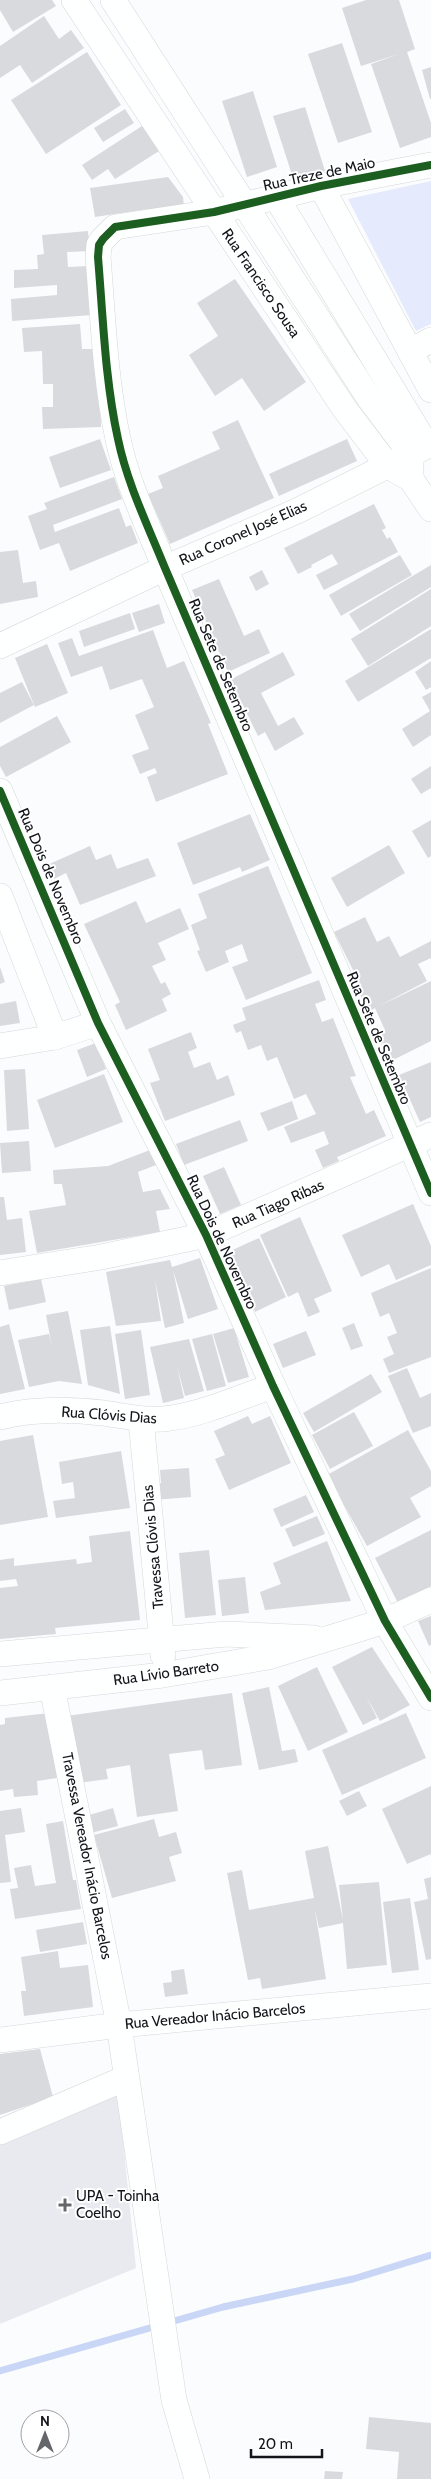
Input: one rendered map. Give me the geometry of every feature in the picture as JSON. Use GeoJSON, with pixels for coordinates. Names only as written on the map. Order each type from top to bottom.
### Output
{"type":"FeatureCollection","features":[{"type":"Feature","properties":{"kind":"street","name":"Rua Francisco Sousa"},"geometry":{"type":"LineString","coordinates":[[74,0],[344,408],[388,466],[411,479],[431,509]]}},
{"type":"Feature","properties":{"kind":"street","name":"Rua Francisco Sousa"},"geometry":{"type":"LineString","coordinates":[[113,0],[369,398],[423,448]]}},
{"type":"Feature","properties":{"kind":"street"},"geometry":{"type":"LineString","coordinates":[[131,87],[158,70]]}},
{"type":"Feature","properties":{"kind":"street","name":"Rua Treze de Maio"},"geometry":{"type":"LineString","coordinates":[[214,212],[321,186],[431,165]]}},
{"type":"Feature","properties":{"kind":"street"},"geometry":{"type":"LineString","coordinates":[[321,186],[421,345],[431,390]]}},
{"type":"Feature","properties":{"kind":"street"},"geometry":{"type":"LineString","coordinates":[[276,197],[423,448],[411,479]]}},
{"type":"Feature","properties":{"kind":"street","name":"Rua Sete de Setembro"},"geometry":{"type":"LineString","coordinates":[[214,212],[115,227],[106,234],[99,246],[98,257],[106,351],[118,438],[126,471],[165,568],[421,1140],[431,1193]]}},
{"type":"Feature","properties":{"kind":"street"},"geometry":{"type":"LineString","coordinates":[[296,335],[321,323]]}},
{"type":"Feature","properties":{"kind":"street"},"geometry":{"type":"LineString","coordinates":[[344,408],[369,398]]}},
{"type":"Feature","properties":{"kind":"street","name":"Rua Coronel José Elias"},"geometry":{"type":"LineString","coordinates":[[0,646],[165,568],[297,511],[423,448]]}},
{"type":"Feature","properties":{"kind":"street","name":"Rua Dois de Novembro"},"geometry":{"type":"LineString","coordinates":[[0,791],[98,1023],[206,1235],[274,1386],[386,1621],[431,1698]]}},
{"type":"Feature","properties":{"kind":"street"},"geometry":{"type":"LineString","coordinates":[[0,896],[55,1037]]}},
{"type":"Feature","properties":{"kind":"street"},"geometry":{"type":"LineString","coordinates":[[0,1046],[55,1037],[98,1023]]}},
{"type":"Feature","properties":{"kind":"street","name":"Rua Tiago Ribas"},"geometry":{"type":"LineString","coordinates":[[0,1273],[101,1257],[206,1235],[421,1140]]}},
{"type":"Feature","properties":{"kind":"street","name":"Rua Clóvis Dias"},"geometry":{"type":"LineString","coordinates":[[0,1417],[34,1411],[100,1413],[141,1419],[171,1418],[274,1386]]}},
{"type":"Feature","properties":{"kind":"street","name":"Travessa Clóvis Dias"},"geometry":{"type":"LineString","coordinates":[[141,1419],[162,1639],[163,1675]]}},
{"type":"Feature","properties":{"kind":"street","name":"Rua Lívio Barreto"},"geometry":{"type":"LineString","coordinates":[[0,1693],[163,1675],[268,1658],[386,1621],[431,1600]]}},
{"type":"Feature","properties":{"kind":"street","name":"Rua Lívio Barreto"},"geometry":{"type":"LineString","coordinates":[[0,1654],[226,1634],[329,1639]]}},
{"type":"Feature","properties":{"kind":"street","name":"Travessa Vereador Inácio Barcelos"},"geometry":{"type":"LineString","coordinates":[[52,1687],[119,2025],[174,2400],[197,2479]]}},
{"type":"Feature","properties":{"kind":"street","name":"Rua Vereador Inácio Barcelos"},"geometry":{"type":"LineString","coordinates":[[0,2040],[119,2025],[431,1996]]}},
{"type":"Feature","properties":{"kind":"street"},"geometry":{"type":"LineString","coordinates":[[0,2132],[126,2078]]}},
{"type":"Feature","properties":{"kind":"shaded area"},"geometry":{"type":"Polygon","coordinates":[[[431,181],[431,324],[416,331],[348,199],[431,181]]]}},
{"type":"Feature","properties":{"kind":"shaded area","name":"UPA - Toinha Coelho"},"geometry":{"type":"Polygon","coordinates":[[[118,2090],[136,2268],[0,2324],[0,2141],[118,2090]]]}},
{"type":"Feature","properties":{"kind":"building"},"geometry":{"type":"Polygon","coordinates":[[[0,0],[52,0],[56,6],[13,32],[0,10],[0,0]]]}},
{"type":"Feature","properties":{"kind":"building"},"geometry":{"type":"Polygon","coordinates":[[[366,0],[399,0],[415,49],[407,52],[431,123],[431,137],[400,148],[371,64],[399,54],[361,66],[342,8],[366,0]]]}},
{"type":"Feature","properties":{"kind":"building"},"geometry":{"type":"Polygon","coordinates":[[[44,16],[59,39],[71,30],[84,48],[32,83],[20,65],[0,78],[0,46],[44,16]]]}},
{"type":"Feature","properties":{"kind":"building"},"geometry":{"type":"Polygon","coordinates":[[[342,43],[372,132],[338,143],[308,54],[342,43]]]}},
{"type":"Feature","properties":{"kind":"building"},"geometry":{"type":"Polygon","coordinates":[[[87,52],[121,105],[46,154],[11,100],[87,52]]]}},
{"type":"Feature","properties":{"kind":"building"},"geometry":{"type":"Polygon","coordinates":[[[431,67],[431,99],[430,99],[422,70],[431,67]]]}},
{"type":"Feature","properties":{"kind":"building"},"geometry":{"type":"Polygon","coordinates":[[[253,91],[277,167],[247,177],[222,101],[253,91]]]}},
{"type":"Feature","properties":{"kind":"building"},"geometry":{"type":"Polygon","coordinates":[[[305,107],[325,171],[294,181],[273,116],[305,107]]]}},
{"type":"Feature","properties":{"kind":"building"},"geometry":{"type":"Polygon","coordinates":[[[125,109],[134,123],[103,142],[94,128],[125,109]]]}},
{"type":"Feature","properties":{"kind":"building"},"geometry":{"type":"Polygon","coordinates":[[[142,126],[159,151],[115,179],[108,169],[92,180],[82,165],[142,126]]]}},
{"type":"Feature","properties":{"kind":"building"},"geometry":{"type":"Polygon","coordinates":[[[168,177],[183,197],[184,208],[148,213],[148,209],[95,217],[90,188],[168,177]]]}},
{"type":"Feature","properties":{"kind":"building"},"geometry":{"type":"Polygon","coordinates":[[[88,231],[90,251],[67,252],[68,267],[89,266],[92,315],[12,321],[11,299],[57,295],[57,285],[14,288],[14,270],[38,269],[37,255],[44,254],[42,235],[88,231]]]}},
{"type":"Feature","properties":{"kind":"building"},"geometry":{"type":"Polygon","coordinates":[[[235,279],[306,382],[264,411],[242,378],[215,396],[189,355],[218,336],[197,303],[235,279]]]}},
{"type":"Feature","properties":{"kind":"building"},"geometry":{"type":"Polygon","coordinates":[[[80,324],[82,349],[98,349],[101,427],[43,429],[42,407],[53,407],[53,384],[43,384],[42,351],[24,352],[22,328],[80,324]]]}},
{"type":"Feature","properties":{"kind":"building"},"geometry":{"type":"Polygon","coordinates":[[[238,420],[274,498],[170,544],[148,494],[163,488],[158,476],[220,449],[212,432],[238,420]]]}},
{"type":"Feature","properties":{"kind":"building"},"geometry":{"type":"Polygon","coordinates":[[[100,439],[111,470],[60,488],[49,457],[100,439]]]}},
{"type":"Feature","properties":{"kind":"building"},"geometry":{"type":"Polygon","coordinates":[[[347,439],[357,461],[279,496],[269,474],[347,439]]]}},
{"type":"Feature","properties":{"kind":"building"},"geometry":{"type":"Polygon","coordinates":[[[114,477],[122,499],[53,525],[55,532],[119,508],[126,527],[131,525],[138,543],[70,571],[59,543],[40,550],[28,516],[47,509],[44,503],[114,477]]]}},
{"type":"Feature","properties":{"kind":"building"},"geometry":{"type":"Polygon","coordinates":[[[374,504],[386,528],[382,530],[387,539],[390,537],[398,552],[324,590],[316,575],[338,564],[332,554],[298,574],[284,548],[374,504]]]}},
{"type":"Feature","properties":{"kind":"building"},"geometry":{"type":"Polygon","coordinates":[[[18,550],[23,583],[36,581],[38,597],[0,604],[0,552],[18,550]]]}},
{"type":"Feature","properties":{"kind":"building"},"geometry":{"type":"Polygon","coordinates":[[[400,555],[412,575],[341,616],[329,595],[400,555]]]}},
{"type":"Feature","properties":{"kind":"building"},"geometry":{"type":"Polygon","coordinates":[[[431,565],[431,587],[360,631],[349,614],[431,565]]]}},
{"type":"Feature","properties":{"kind":"building"},"geometry":{"type":"Polygon","coordinates":[[[262,570],[269,584],[256,591],[249,577],[262,570]]]}},
{"type":"Feature","properties":{"kind":"building"},"geometry":{"type":"Polygon","coordinates":[[[219,579],[244,636],[259,629],[270,653],[228,672],[192,590],[219,579]]]}},
{"type":"Feature","properties":{"kind":"building"},"geometry":{"type":"Polygon","coordinates":[[[431,589],[431,626],[368,666],[351,639],[431,589]]]}},
{"type":"Feature","properties":{"kind":"building"},"geometry":{"type":"Polygon","coordinates":[[[159,604],[165,623],[139,632],[132,613],[159,604]]]}},
{"type":"Feature","properties":{"kind":"building"},"geometry":{"type":"Polygon","coordinates":[[[130,613],[135,629],[84,647],[79,631],[130,613]]]}},
{"type":"Feature","properties":{"kind":"building"},"geometry":{"type":"Polygon","coordinates":[[[431,629],[431,658],[358,702],[345,681],[431,629]]]}},
{"type":"Feature","properties":{"kind":"building"},"geometry":{"type":"Polygon","coordinates":[[[153,630],[167,668],[184,661],[211,723],[208,724],[228,774],[156,802],[147,777],[157,773],[155,768],[140,774],[132,755],[149,749],[135,715],[154,707],[142,679],[110,690],[102,666],[71,677],[58,643],[72,638],[79,656],[153,630]]]}},
{"type":"Feature","properties":{"kind":"building"},"geometry":{"type":"Polygon","coordinates":[[[47,644],[68,693],[35,707],[15,658],[47,644]]]}},
{"type":"Feature","properties":{"kind":"building"},"geometry":{"type":"Polygon","coordinates":[[[283,652],[295,675],[261,693],[278,726],[294,717],[304,734],[275,751],[265,732],[258,736],[242,703],[238,705],[226,682],[283,652]]]}},
{"type":"Feature","properties":{"kind":"building"},"geometry":{"type":"Polygon","coordinates":[[[431,661],[431,687],[426,690],[415,672],[431,661]]]}},
{"type":"Feature","properties":{"kind":"building"},"geometry":{"type":"Polygon","coordinates":[[[22,682],[34,705],[0,723],[0,693],[22,682]]]}},
{"type":"Feature","properties":{"kind":"building"},"geometry":{"type":"Polygon","coordinates":[[[431,692],[431,735],[413,747],[402,729],[430,711],[422,697],[431,692]]]}},
{"type":"Feature","properties":{"kind":"building"},"geometry":{"type":"Polygon","coordinates":[[[57,716],[71,742],[6,777],[0,766],[0,747],[57,716]]]}},
{"type":"Feature","properties":{"kind":"building"},"geometry":{"type":"Polygon","coordinates":[[[431,766],[431,788],[421,794],[411,779],[431,766]]]}},
{"type":"Feature","properties":{"kind":"building"},"geometry":{"type":"Polygon","coordinates":[[[250,814],[270,860],[242,872],[240,867],[193,885],[177,843],[250,814]]]}},
{"type":"Feature","properties":{"kind":"building"},"geometry":{"type":"Polygon","coordinates":[[[431,820],[431,856],[428,858],[412,831],[431,820]]]}},
{"type":"Feature","properties":{"kind":"building"},"geometry":{"type":"Polygon","coordinates":[[[389,845],[405,873],[347,907],[331,878],[389,845]]]}},
{"type":"Feature","properties":{"kind":"building"},"geometry":{"type":"Polygon","coordinates":[[[90,846],[96,860],[111,854],[117,869],[148,858],[156,876],[80,905],[66,873],[54,879],[47,865],[90,846]]]}},
{"type":"Feature","properties":{"kind":"building"},"geometry":{"type":"Polygon","coordinates":[[[268,866],[312,973],[246,1000],[232,967],[248,961],[242,944],[225,951],[229,962],[206,972],[197,951],[200,950],[191,925],[207,918],[198,894],[268,866]]]}},
{"type":"Feature","properties":{"kind":"building"},"geometry":{"type":"Polygon","coordinates":[[[136,901],[146,923],[180,908],[189,929],[158,943],[166,960],[152,966],[161,984],[165,982],[171,994],[162,999],[167,1011],[126,1030],[115,1005],[120,1002],[84,924],[136,901]]]}},
{"type":"Feature","properties":{"kind":"building"},"geometry":{"type":"Polygon","coordinates":[[[365,917],[377,942],[389,936],[400,957],[431,941],[431,958],[418,964],[427,981],[377,1007],[431,981],[431,1041],[391,1061],[378,1034],[385,1030],[375,1008],[369,1012],[353,982],[358,980],[334,932],[365,917]]]}},
{"type":"Feature","properties":{"kind":"building"},"geometry":{"type":"Polygon","coordinates":[[[0,967],[5,982],[0,984],[0,967]]]}},
{"type":"Feature","properties":{"kind":"building"},"geometry":{"type":"Polygon","coordinates":[[[319,980],[326,1000],[315,1004],[322,1022],[333,1018],[356,1076],[350,1077],[366,1114],[374,1110],[386,1136],[337,1157],[339,1161],[323,1168],[315,1150],[329,1144],[324,1131],[291,1143],[284,1127],[316,1114],[306,1094],[294,1099],[277,1057],[267,1061],[261,1045],[248,1050],[241,1031],[236,1033],[233,1025],[246,1020],[242,1008],[319,980]]]}},
{"type":"Feature","properties":{"kind":"building"},"geometry":{"type":"Polygon","coordinates":[[[16,1001],[20,1023],[0,1026],[0,1004],[16,1001]]]}},
{"type":"Feature","properties":{"kind":"building"},"geometry":{"type":"Polygon","coordinates":[[[191,1032],[197,1048],[188,1052],[194,1068],[210,1062],[217,1080],[228,1075],[235,1095],[165,1121],[150,1083],[160,1080],[148,1049],[191,1032]]]}},
{"type":"Feature","properties":{"kind":"building"},"geometry":{"type":"Polygon","coordinates":[[[96,1043],[106,1069],[87,1077],[77,1050],[96,1043]]]}},
{"type":"Feature","properties":{"kind":"building"},"geometry":{"type":"Polygon","coordinates":[[[431,1062],[431,1117],[420,1122],[399,1075],[431,1062]]]}},
{"type":"Feature","properties":{"kind":"building"},"geometry":{"type":"Polygon","coordinates":[[[25,1069],[29,1129],[7,1131],[4,1070],[25,1069]]]}},
{"type":"Feature","properties":{"kind":"building"},"geometry":{"type":"Polygon","coordinates":[[[104,1074],[123,1122],[55,1148],[37,1100],[104,1074]]]}},
{"type":"Feature","properties":{"kind":"building"},"geometry":{"type":"Polygon","coordinates":[[[292,1101],[298,1119],[268,1131],[260,1113],[292,1101]]]}},
{"type":"Feature","properties":{"kind":"building"},"geometry":{"type":"Polygon","coordinates":[[[240,1120],[248,1141],[184,1165],[176,1144],[240,1120]]]}},
{"type":"Feature","properties":{"kind":"building"},"geometry":{"type":"Polygon","coordinates":[[[29,1141],[31,1171],[2,1173],[0,1143],[29,1141]]]}},
{"type":"Feature","properties":{"kind":"building"},"geometry":{"type":"Polygon","coordinates":[[[150,1150],[156,1165],[138,1172],[143,1192],[160,1189],[170,1209],[156,1211],[160,1232],[37,1253],[29,1211],[66,1205],[62,1184],[54,1184],[53,1170],[108,1166],[150,1150]]]}},
{"type":"Feature","properties":{"kind":"building"},"geometry":{"type":"Polygon","coordinates":[[[224,1167],[241,1205],[220,1214],[203,1176],[224,1167]]]}},
{"type":"Feature","properties":{"kind":"building"},"geometry":{"type":"Polygon","coordinates":[[[0,1197],[4,1197],[7,1220],[22,1218],[26,1252],[0,1255],[0,1197]]]}},
{"type":"Feature","properties":{"kind":"building"},"geometry":{"type":"Polygon","coordinates":[[[413,1204],[431,1246],[431,1265],[396,1280],[389,1264],[361,1277],[342,1235],[413,1204]]]}},
{"type":"Feature","properties":{"kind":"building"},"geometry":{"type":"Polygon","coordinates":[[[300,1217],[332,1291],[314,1299],[320,1312],[308,1317],[298,1292],[288,1297],[260,1235],[300,1217]]]}},
{"type":"Feature","properties":{"kind":"building"},"geometry":{"type":"Polygon","coordinates":[[[259,1238],[286,1297],[255,1312],[228,1252],[259,1238]]]}},
{"type":"Feature","properties":{"kind":"building"},"geometry":{"type":"Polygon","coordinates":[[[200,1258],[218,1309],[188,1319],[173,1270],[184,1323],[165,1328],[155,1280],[161,1321],[116,1326],[106,1272],[170,1260],[172,1267],[200,1258]]]}},
{"type":"Feature","properties":{"kind":"building"},"geometry":{"type":"Polygon","coordinates":[[[431,1268],[431,1357],[389,1373],[383,1359],[394,1354],[387,1337],[397,1333],[389,1313],[380,1317],[371,1293],[431,1268]]]}},
{"type":"Feature","properties":{"kind":"building"},"geometry":{"type":"Polygon","coordinates":[[[41,1279],[46,1302],[9,1310],[4,1286],[41,1279]]]}},
{"type":"Feature","properties":{"kind":"building"},"geometry":{"type":"Polygon","coordinates":[[[68,1311],[82,1384],[59,1381],[29,1387],[18,1340],[49,1334],[52,1347],[46,1315],[68,1311]]]}},
{"type":"Feature","properties":{"kind":"building"},"geometry":{"type":"Polygon","coordinates":[[[354,1323],[363,1346],[351,1350],[342,1328],[354,1323]]]}},
{"type":"Feature","properties":{"kind":"building"},"geometry":{"type":"Polygon","coordinates":[[[9,1324],[25,1389],[0,1394],[0,1327],[9,1324]]]}},
{"type":"Feature","properties":{"kind":"building"},"geometry":{"type":"Polygon","coordinates":[[[110,1326],[120,1394],[88,1385],[80,1330],[110,1326]]]}},
{"type":"Feature","properties":{"kind":"building"},"geometry":{"type":"Polygon","coordinates":[[[234,1328],[249,1377],[228,1383],[213,1334],[234,1328]]]}},
{"type":"Feature","properties":{"kind":"building"},"geometry":{"type":"Polygon","coordinates":[[[141,1330],[150,1395],[125,1399],[115,1334],[141,1330]]]}},
{"type":"Feature","properties":{"kind":"building"},"geometry":{"type":"Polygon","coordinates":[[[306,1331],[316,1355],[283,1368],[273,1344],[306,1331]]]}},
{"type":"Feature","properties":{"kind":"building"},"geometry":{"type":"Polygon","coordinates":[[[212,1334],[226,1386],[207,1391],[192,1339],[212,1334]]]}},
{"type":"Feature","properties":{"kind":"building"},"geometry":{"type":"Polygon","coordinates":[[[189,1339],[204,1391],[185,1396],[177,1366],[184,1398],[163,1403],[150,1347],[189,1339]]]}},
{"type":"Feature","properties":{"kind":"building"},"geometry":{"type":"Polygon","coordinates":[[[407,1368],[420,1398],[431,1393],[431,1426],[413,1433],[388,1376],[407,1368]]]}},
{"type":"Feature","properties":{"kind":"building"},"geometry":{"type":"Polygon","coordinates":[[[371,1374],[382,1392],[314,1432],[303,1413],[371,1374]]]}},
{"type":"Feature","properties":{"kind":"building"},"geometry":{"type":"Polygon","coordinates":[[[354,1412],[373,1446],[330,1469],[312,1435],[354,1412]]]}},
{"type":"Feature","properties":{"kind":"building"},"geometry":{"type":"Polygon","coordinates":[[[248,1416],[252,1424],[270,1416],[291,1463],[229,1490],[215,1459],[225,1455],[214,1431],[248,1416]]]}},
{"type":"Feature","properties":{"kind":"building"},"geometry":{"type":"Polygon","coordinates":[[[408,1430],[431,1471],[431,1486],[410,1498],[421,1517],[367,1546],[327,1475],[408,1430]]]}},
{"type":"Feature","properties":{"kind":"building"},"geometry":{"type":"Polygon","coordinates":[[[33,1435],[48,1517],[0,1525],[0,1441],[33,1435]]]}},
{"type":"Feature","properties":{"kind":"building"},"geometry":{"type":"Polygon","coordinates":[[[121,1451],[130,1508],[56,1518],[53,1501],[75,1498],[73,1482],[62,1484],[59,1462],[121,1451]]]}},
{"type":"Feature","properties":{"kind":"building"},"geometry":{"type":"Polygon","coordinates":[[[189,1468],[191,1497],[154,1500],[152,1483],[161,1483],[160,1470],[189,1468]]]}},
{"type":"Feature","properties":{"kind":"building"},"geometry":{"type":"Polygon","coordinates":[[[306,1495],[314,1512],[281,1527],[273,1509],[306,1495]]]}},
{"type":"Feature","properties":{"kind":"building"},"geometry":{"type":"Polygon","coordinates":[[[317,1516],[325,1534],[293,1547],[285,1529],[317,1516]]]}},
{"type":"Feature","properties":{"kind":"building"},"geometry":{"type":"Polygon","coordinates":[[[431,1530],[431,1586],[398,1603],[375,1558],[431,1530]]]}},
{"type":"Feature","properties":{"kind":"building"},"geometry":{"type":"Polygon","coordinates":[[[130,1531],[140,1620],[55,1628],[56,1634],[0,1639],[0,1588],[18,1586],[16,1579],[0,1581],[0,1560],[14,1558],[14,1566],[76,1559],[77,1564],[92,1562],[89,1536],[130,1531]]]}},
{"type":"Feature","properties":{"kind":"building"},"geometry":{"type":"Polygon","coordinates":[[[327,1541],[351,1601],[265,1610],[260,1592],[281,1584],[273,1563],[327,1541]]]}},
{"type":"Feature","properties":{"kind":"building"},"geometry":{"type":"Polygon","coordinates":[[[209,1550],[216,1615],[185,1618],[179,1553],[209,1550]]]}},
{"type":"Feature","properties":{"kind":"building"},"geometry":{"type":"Polygon","coordinates":[[[245,1577],[249,1613],[222,1616],[218,1580],[245,1577]]]}},
{"type":"Feature","properties":{"kind":"building"},"geometry":{"type":"Polygon","coordinates":[[[431,1616],[431,1645],[429,1646],[418,1621],[431,1616]]]}},
{"type":"Feature","properties":{"kind":"building"},"geometry":{"type":"Polygon","coordinates":[[[372,1647],[410,1705],[380,1721],[366,1696],[377,1718],[363,1725],[332,1667],[372,1647]]]}},
{"type":"Feature","properties":{"kind":"building"},"geometry":{"type":"Polygon","coordinates":[[[317,1667],[348,1732],[308,1751],[278,1686],[317,1667]]]}},
{"type":"Feature","properties":{"kind":"building"},"geometry":{"type":"Polygon","coordinates":[[[269,1687],[282,1751],[295,1749],[298,1762],[259,1770],[242,1693],[269,1687]]]}},
{"type":"Feature","properties":{"kind":"building"},"geometry":{"type":"Polygon","coordinates":[[[232,1693],[242,1765],[205,1770],[202,1750],[169,1754],[178,1811],[137,1817],[130,1765],[106,1769],[108,1779],[78,1783],[66,1716],[232,1693]]]}},
{"type":"Feature","properties":{"kind":"building"},"geometry":{"type":"Polygon","coordinates":[[[49,1713],[57,1778],[37,1781],[38,1795],[14,1797],[13,1789],[0,1791],[0,1725],[5,1724],[5,1718],[49,1713]]]}},
{"type":"Feature","properties":{"kind":"building"},"geometry":{"type":"Polygon","coordinates":[[[406,1713],[426,1758],[342,1795],[322,1750],[406,1713]]]}},
{"type":"Feature","properties":{"kind":"building"},"geometry":{"type":"Polygon","coordinates":[[[431,1786],[431,1854],[407,1864],[382,1809],[431,1786]]]}},
{"type":"Feature","properties":{"kind":"building"},"geometry":{"type":"Polygon","coordinates":[[[359,1791],[367,1806],[347,1816],[339,1801],[359,1791]]]}},
{"type":"Feature","properties":{"kind":"building"},"geometry":{"type":"Polygon","coordinates":[[[21,1808],[25,1832],[5,1835],[11,1882],[0,1883],[0,1811],[21,1808]]]}},
{"type":"Feature","properties":{"kind":"building"},"geometry":{"type":"Polygon","coordinates":[[[113,1808],[118,1826],[91,1833],[86,1816],[113,1808]]]}},
{"type":"Feature","properties":{"kind":"building"},"geometry":{"type":"Polygon","coordinates":[[[154,1819],[159,1837],[176,1832],[182,1853],[169,1857],[176,1881],[112,1898],[94,1835],[154,1819]]]}},
{"type":"Feature","properties":{"kind":"building"},"geometry":{"type":"Polygon","coordinates":[[[63,1821],[73,1880],[76,1880],[81,1909],[15,1919],[10,1889],[18,1888],[14,1868],[31,1865],[35,1886],[56,1883],[46,1824],[63,1821]]]}},
{"type":"Feature","properties":{"kind":"building"},"geometry":{"type":"Polygon","coordinates":[[[328,1846],[343,1920],[339,1885],[379,1882],[387,1965],[347,1969],[343,1923],[319,1928],[315,1910],[326,1979],[262,1989],[260,1978],[248,1980],[227,1873],[242,1870],[249,1910],[314,1898],[305,1851],[328,1846]]]}},
{"type":"Feature","properties":{"kind":"building"},"geometry":{"type":"Polygon","coordinates":[[[431,1877],[431,1959],[426,1960],[414,1902],[428,1899],[424,1879],[431,1877]]]}},
{"type":"Feature","properties":{"kind":"building"},"geometry":{"type":"Polygon","coordinates":[[[410,1898],[419,1970],[392,1973],[383,1902],[410,1898]]]}},
{"type":"Feature","properties":{"kind":"building"},"geometry":{"type":"Polygon","coordinates":[[[83,1922],[87,1944],[40,1952],[36,1930],[83,1922]]]}},
{"type":"Feature","properties":{"kind":"building"},"geometry":{"type":"Polygon","coordinates":[[[58,1951],[60,1968],[88,1965],[93,2007],[24,2016],[21,1991],[26,1991],[21,1957],[58,1951]]]}},
{"type":"Feature","properties":{"kind":"building"},"geometry":{"type":"Polygon","coordinates":[[[184,1969],[188,1994],[165,1997],[163,1983],[172,1982],[171,1971],[184,1969]]]}},
{"type":"Feature","properties":{"kind":"building"},"geometry":{"type":"Polygon","coordinates":[[[40,2049],[53,2097],[0,2115],[0,2054],[40,2049]]]}},
{"type":"Feature","properties":{"kind":"building"},"geometry":{"type":"Polygon","coordinates":[[[369,2417],[431,2423],[431,2479],[397,2479],[399,2452],[366,2449],[369,2417]]]}},
{"type":"Feature","properties":{"kind":"building"},"geometry":{"type":"Polygon","coordinates":[[[325,2471],[343,2472],[342,2479],[324,2479],[325,2471]]]}},
{"type":"Feature","properties":{"kind":"waterway"},"geometry":{"type":"LineString","coordinates":[[0,2371],[223,2307],[353,2279],[431,2255]]}},
{"type":"Feature","properties":{"kind":"cycle path"},"geometry":{"type":"LineString","coordinates":[[431,165],[321,186],[214,212],[115,227],[99,245],[98,257],[110,394],[118,439],[132,488],[431,1193]]}},
{"type":"Feature","properties":{"kind":"cycle path"},"geometry":{"type":"LineString","coordinates":[[0,791],[98,1023],[206,1235],[273,1386],[385,1621],[431,1698]]}},
{"type":"Feature","properties":{"kind":"place","name":"UPA - Toinha Coelho"},"geometry":{"type":"Point","coordinates":[65,2205]}}]}
